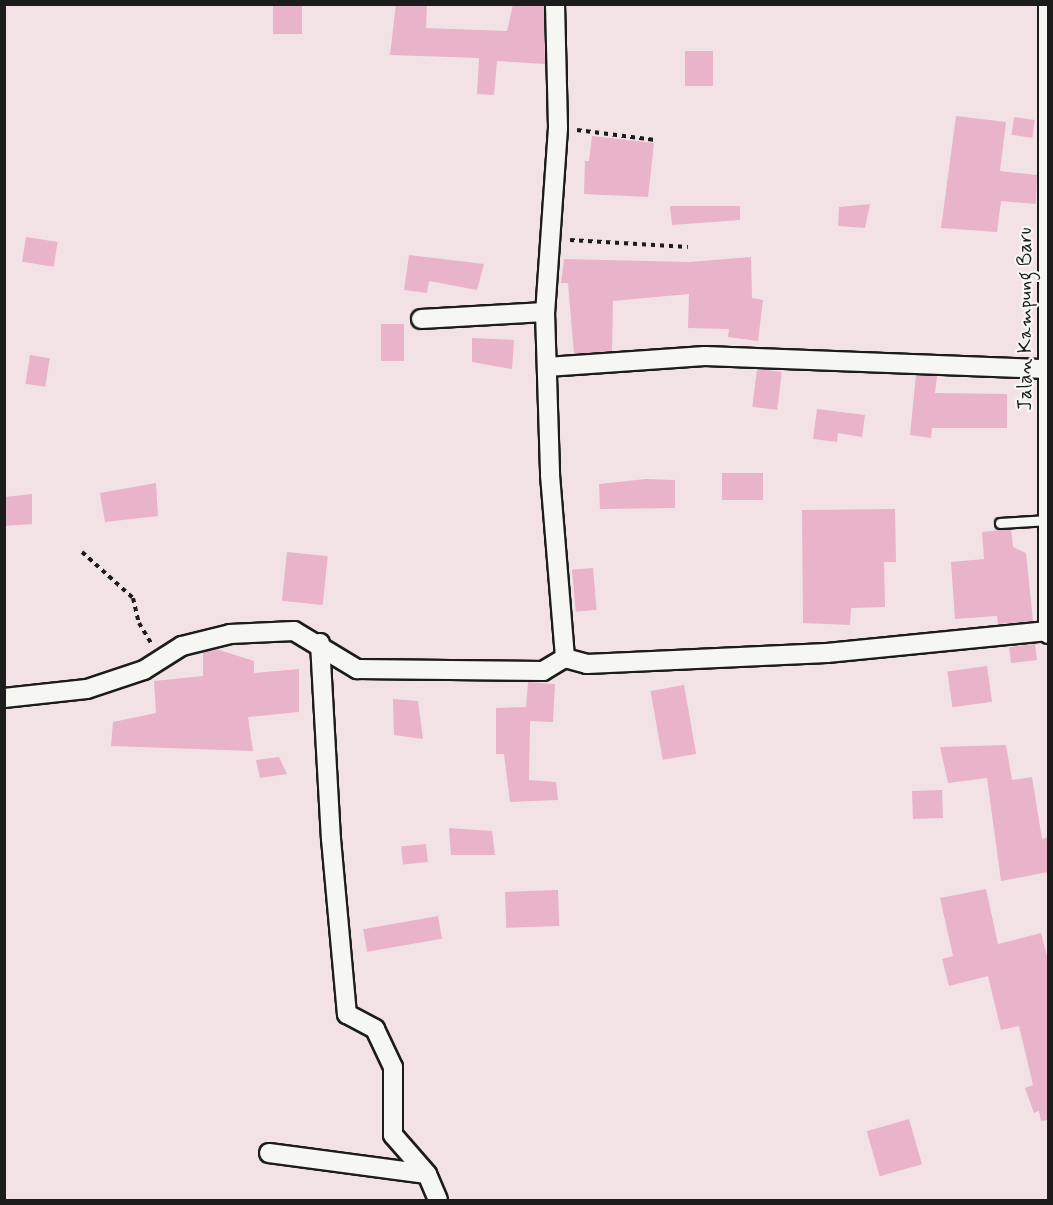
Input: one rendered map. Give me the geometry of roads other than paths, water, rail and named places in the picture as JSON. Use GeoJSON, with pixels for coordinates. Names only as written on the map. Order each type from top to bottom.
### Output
{"type":"FeatureCollection","features":[{"type":"Feature","properties":{"kind":"street"},"geometry":{"type":"LineString","coordinates":[[555,4],[558,128],[548,239],[545,312],[550,476],[565,658]]}},
{"type":"Feature","properties":{"kind":"street","name":"Jalan Kampung Baru"},"geometry":{"type":"LineString","coordinates":[[1048,4],[1048,633]]}},
{"type":"Feature","properties":{"kind":"street"},"geometry":{"type":"LineString","coordinates":[[421,319],[545,312]]}},
{"type":"Feature","properties":{"kind":"street"},"geometry":{"type":"LineString","coordinates":[[547,367],[705,357],[1047,369]]}},
{"type":"Feature","properties":{"kind":"street"},"geometry":{"type":"LineString","coordinates":[[4,698],[87,689],[157,664],[182,646],[230,634],[294,631],[320,644],[357,669],[543,671],[565,658],[587,664],[827,653],[1048,633]]}},
{"type":"Feature","properties":{"kind":"street"},"geometry":{"type":"LineString","coordinates":[[320,644],[331,838],[347,1014],[375,1029],[393,1067],[393,1135],[427,1174],[438,1200]]}},
{"type":"Feature","properties":{"kind":"street"},"geometry":{"type":"LineString","coordinates":[[269,1153],[427,1174]]}},
{"type":"Feature","properties":{"kind":"lane"},"geometry":{"type":"LineString","coordinates":[[1000,523],[1048,520]]}}]}
